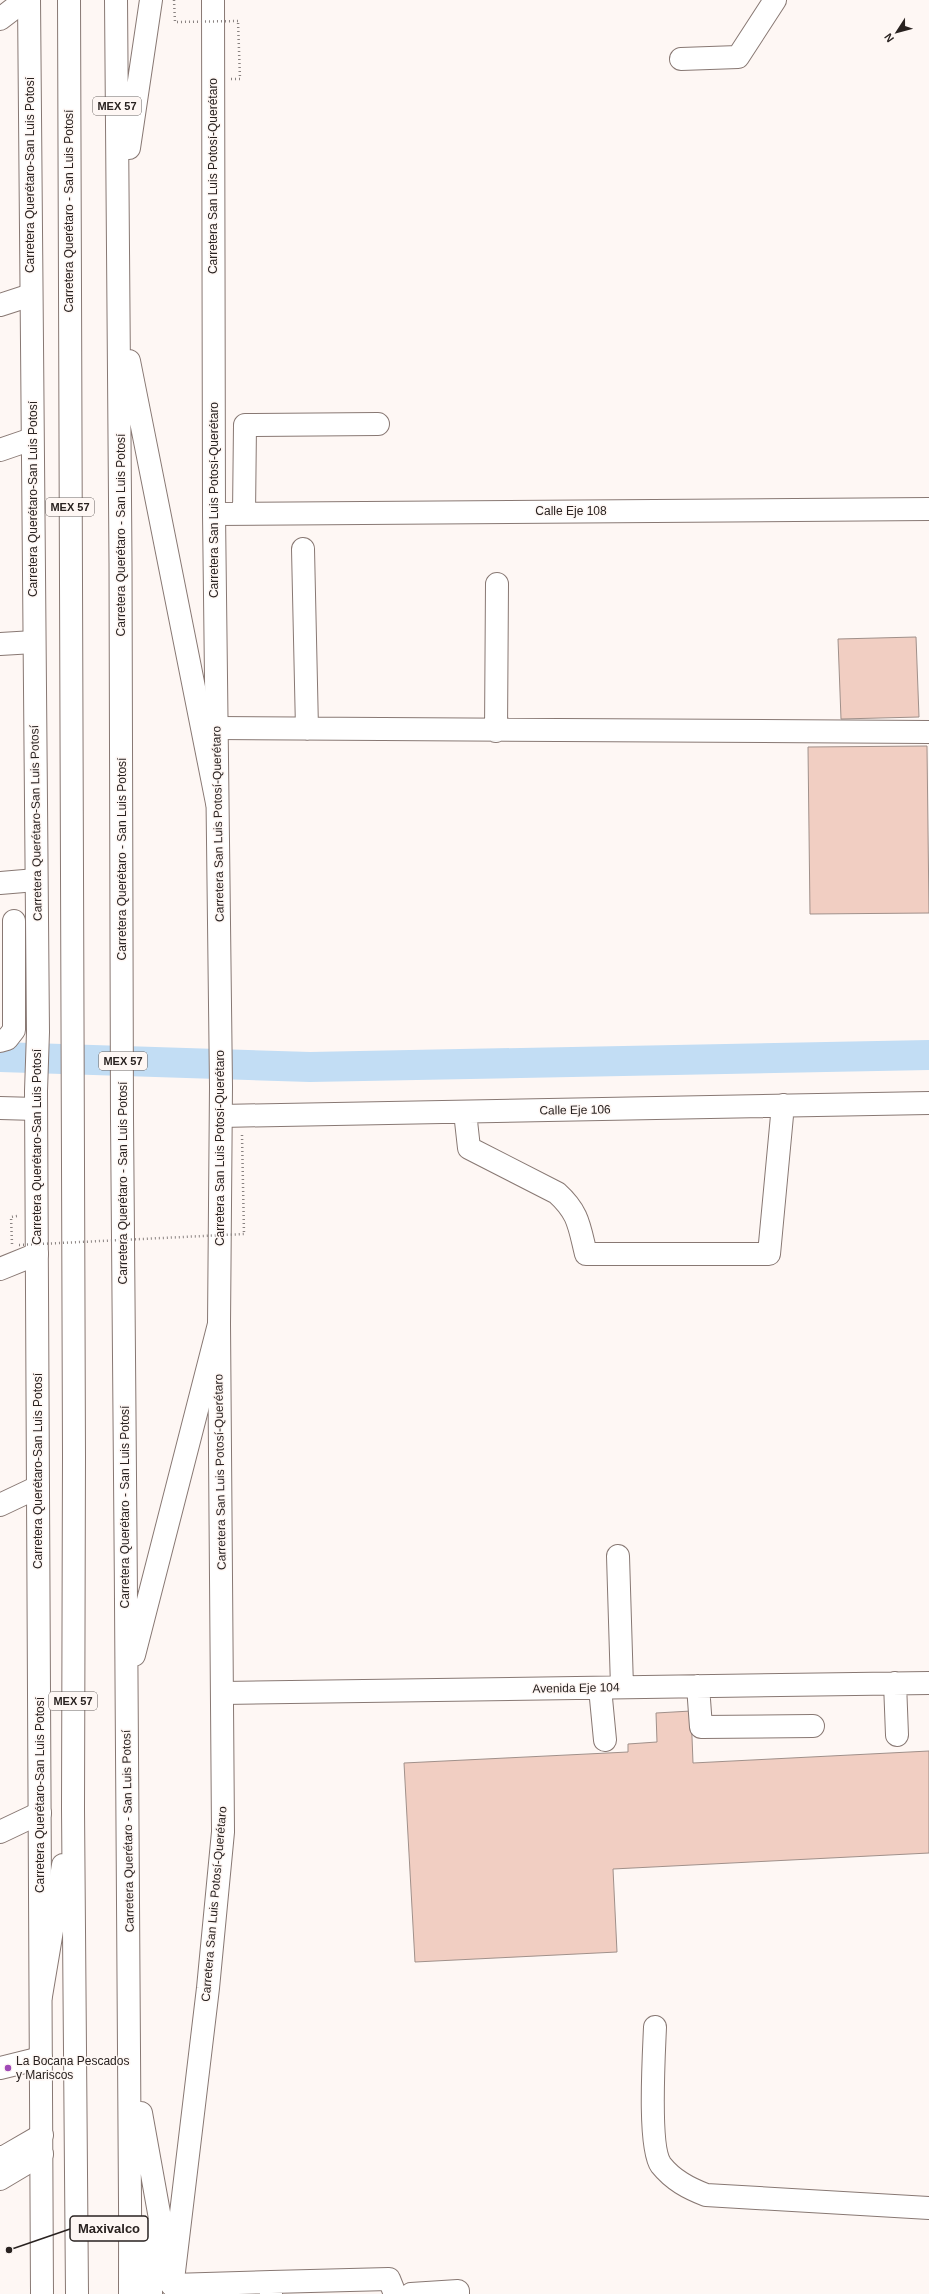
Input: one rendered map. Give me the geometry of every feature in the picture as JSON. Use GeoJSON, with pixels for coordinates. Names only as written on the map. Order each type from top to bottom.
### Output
{"type":"FeatureCollection","features":[{"type":"Feature","properties":{"kind":"main road"},"geometry":{"type":"LineString","coordinates":[[0,19],[25,0]]}},
{"type":"Feature","properties":{"kind":"main road","name":"Carretera Querétaro-San Luis Potosí"},"geometry":{"type":"LineString","coordinates":[[29,0],[38,1032],[36,1100],[17,1258],[38,1487],[42,2294]]}},
{"type":"Feature","properties":{"kind":"main road","name":"Carretera Querétaro - San Luis Potosí"},"geometry":{"type":"LineString","coordinates":[[69,0],[73,1109],[73,1809],[77,2294]]}},
{"type":"Feature","properties":{"kind":"main road","name":"Carretera Querétaro - San Luis Potosí"},"geometry":{"type":"LineString","coordinates":[[116,0],[119,213],[123,1010],[122,1112],[130,2059],[130,2294]]}},
{"type":"Feature","properties":{"kind":"main road"},"geometry":{"type":"LineString","coordinates":[[119,213],[151,0]]}},
{"type":"Feature","properties":{"kind":"main road","name":"Carretera San Luis Potosí-Querétaro"},"geometry":{"type":"LineString","coordinates":[[172,2289],[208,1988],[223,1832],[219,1324],[221,1086],[214,514],[213,0]]}},
{"type":"Feature","properties":{"kind":"main road"},"geometry":{"type":"LineString","coordinates":[[681,59],[738,57],[775,0]]}},
{"type":"Feature","properties":{"kind":"main road"},"geometry":{"type":"LineString","coordinates":[[0,305],[31,295]]}},
{"type":"Feature","properties":{"kind":"main road"},"geometry":{"type":"LineString","coordinates":[[119,311],[217,802]]}},
{"type":"Feature","properties":{"kind":"main road"},"geometry":{"type":"LineString","coordinates":[[244,514],[245,426],[378,424]]}},
{"type":"Feature","properties":{"kind":"main road"},"geometry":{"type":"LineString","coordinates":[[0,450],[32,439]]}},
{"type":"Feature","properties":{"kind":"main road","name":"Calle Eje 108"},"geometry":{"type":"LineString","coordinates":[[214,514],[929,509]]}},
{"type":"Feature","properties":{"kind":"main road"},"geometry":{"type":"LineString","coordinates":[[303,548],[307,729]]}},
{"type":"Feature","properties":{"kind":"main road"},"geometry":{"type":"LineString","coordinates":[[496,731],[497,584]]}},
{"type":"Feature","properties":{"kind":"main road"},"geometry":{"type":"LineString","coordinates":[[0,644],[34,642]]}},
{"type":"Feature","properties":{"kind":"main road"},"geometry":{"type":"LineString","coordinates":[[216,728],[496,731],[929,732]]}},
{"type":"Feature","properties":{"kind":"main road"},"geometry":{"type":"LineString","coordinates":[[0,883],[36,880]]}},
{"type":"Feature","properties":{"kind":"main road"},"geometry":{"type":"LineString","coordinates":[[0,1041],[7,1039],[14,1030],[7,921],[37,920]]}},
{"type":"Feature","properties":{"kind":"main road"},"geometry":{"type":"LineString","coordinates":[[0,1108],[36,1100]]}},
{"type":"Feature","properties":{"kind":"main road","name":"Calle Eje 106"},"geometry":{"type":"LineString","coordinates":[[221,1116],[929,1103]]}},
{"type":"Feature","properties":{"kind":"main road"},"geometry":{"type":"LineString","coordinates":[[465,1112],[469,1148],[556,1193],[576,1214],[586,1254],[768,1254],[783,1105]]}},
{"type":"Feature","properties":{"kind":"main road"},"geometry":{"type":"LineString","coordinates":[[127,1685],[219,1324]]}},
{"type":"Feature","properties":{"kind":"main road"},"geometry":{"type":"LineString","coordinates":[[0,1505],[38,1487]]}},
{"type":"Feature","properties":{"kind":"main road"},"geometry":{"type":"LineString","coordinates":[[618,1556],[622,1687]]}},
{"type":"Feature","properties":{"kind":"main road"},"geometry":{"type":"LineString","coordinates":[[895,1683],[897,1735]]}},
{"type":"Feature","properties":{"kind":"main road","name":"Avenida Eje 104"},"geometry":{"type":"LineString","coordinates":[[223,1693],[929,1683]]}},
{"type":"Feature","properties":{"kind":"main road"},"geometry":{"type":"LineString","coordinates":[[698,1686],[701,1727],[813,1726]]}},
{"type":"Feature","properties":{"kind":"main road"},"geometry":{"type":"LineString","coordinates":[[600,1688],[605,1740]]}},
{"type":"Feature","properties":{"kind":"main road"},"geometry":{"type":"LineString","coordinates":[[41,1996],[73,1809]]}},
{"type":"Feature","properties":{"kind":"main road"},"geometry":{"type":"LineString","coordinates":[[0,1832],[40,1813]]}},
{"type":"Feature","properties":{"kind":"main road"},"geometry":{"type":"LineString","coordinates":[[655,2028],[653,2133],[660,2164],[681,2184],[706,2195],[929,2208]]}},
{"type":"Feature","properties":{"kind":"main road"},"geometry":{"type":"LineString","coordinates":[[0,2068],[41,2058]]}},
{"type":"Feature","properties":{"kind":"main road"},"geometry":{"type":"LineString","coordinates":[[130,2059],[172,2289],[271,2288],[389,2279],[395,2294]]}},
{"type":"Feature","properties":{"kind":"main road"},"geometry":{"type":"LineString","coordinates":[[4,2166],[42,2144]]}},
{"type":"Feature","properties":{"kind":"main road"},"geometry":{"type":"LineString","coordinates":[[151,2294],[152,2176]]}},
{"type":"Feature","properties":{"kind":"main road"},"geometry":{"type":"LineString","coordinates":[[411,2294],[458,2291],[458,2294]]}},
{"type":"Feature","properties":{"kind":"path"},"geometry":{"type":"LineString","coordinates":[[174,0],[175,22],[238,21],[240,78],[213,80]]}},
{"type":"Feature","properties":{"kind":"path"},"geometry":{"type":"LineString","coordinates":[[17,1258],[244,1234],[242,1116]]}},
{"type":"Feature","properties":{"kind":"path"},"geometry":{"type":"LineString","coordinates":[[17,1258],[11,1217],[19,1216],[19,1224]]}},
{"type":"Feature","properties":{"kind":"path"},"geometry":{"type":"LineString","coordinates":[[17,1258],[19,1238]]}},
{"type":"Feature","properties":{"kind":"building"},"geometry":{"type":"Polygon","coordinates":[[[916,637],[919,717],[841,719],[838,639],[916,637]]]}},
{"type":"Feature","properties":{"kind":"building"},"geometry":{"type":"Polygon","coordinates":[[[927,746],[929,913],[810,914],[808,747],[927,746]]]}},
{"type":"Feature","properties":{"kind":"building"},"geometry":{"type":"Polygon","coordinates":[[[691,1711],[693,1763],[929,1751],[929,1853],[613,1869],[617,1952],[415,1962],[404,1763],[628,1752],[628,1744],[657,1742],[656,1713],[691,1711]]]}},
{"type":"Feature","properties":{"kind":"waterway"},"geometry":{"type":"LineString","coordinates":[[0,1057],[310,1067],[929,1055]]}},
{"type":"Feature","properties":{"kind":"place","name":"La Bocana Pescados y Mariscos"},"geometry":{"type":"Point","coordinates":[8,2068]}},
{"type":"Feature","properties":{"kind":"place","name":"Maxivalco"},"geometry":{"type":"Point","coordinates":[9,2250]}}]}
